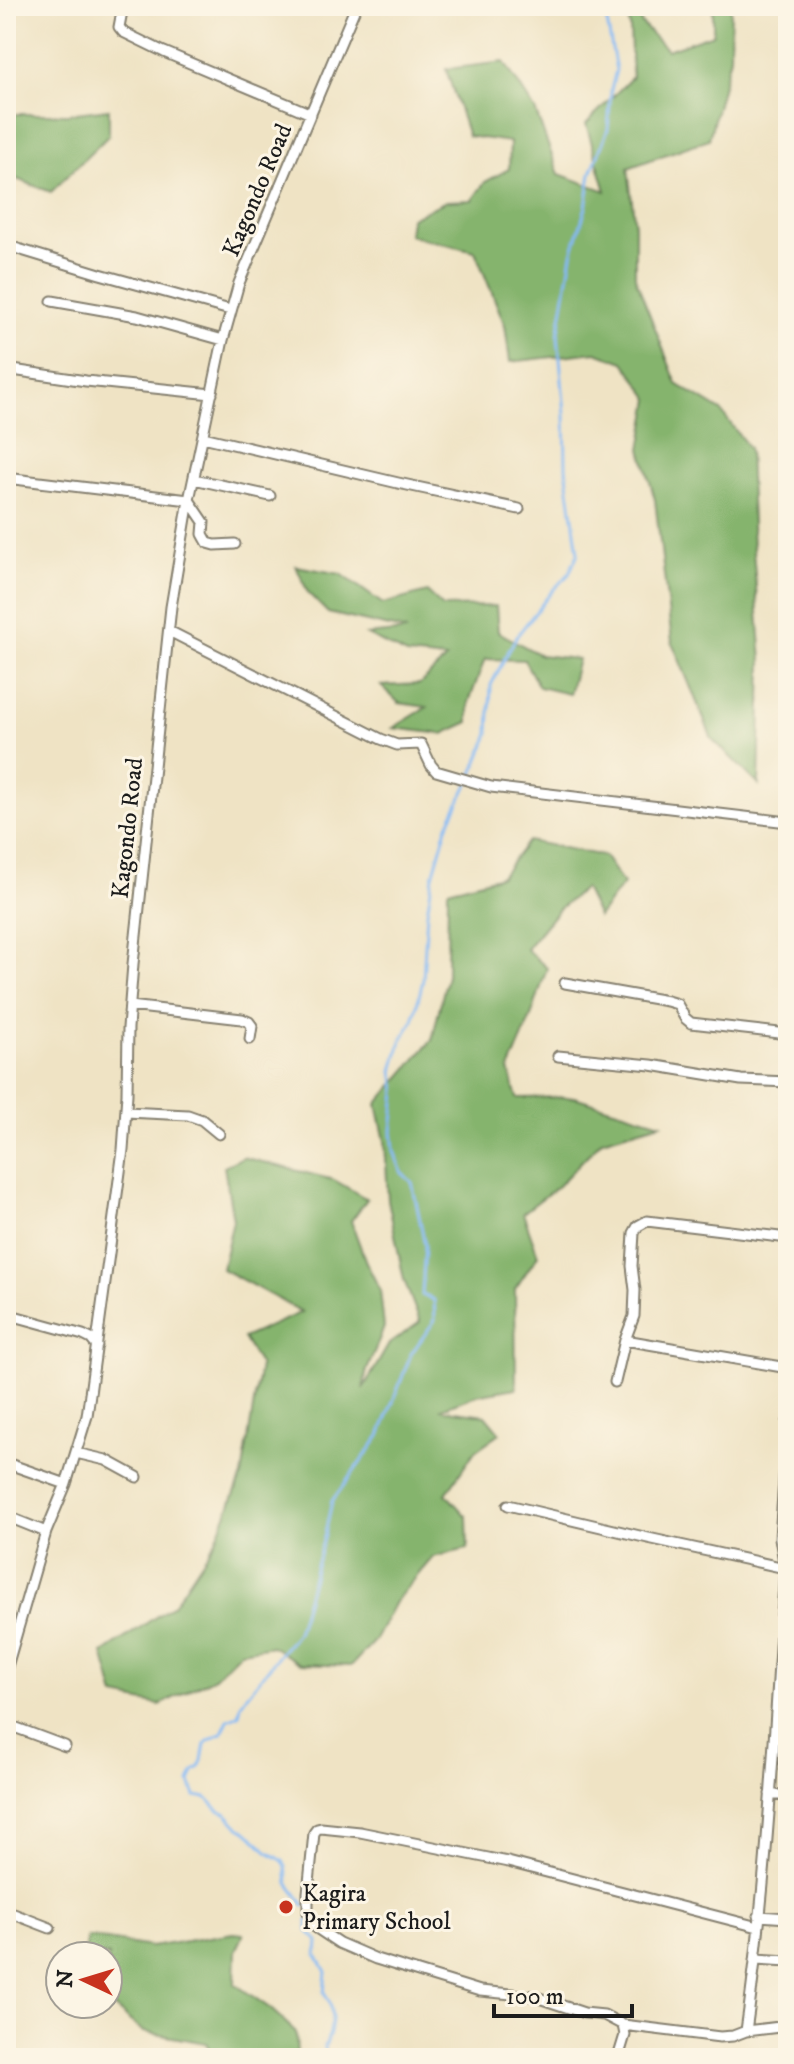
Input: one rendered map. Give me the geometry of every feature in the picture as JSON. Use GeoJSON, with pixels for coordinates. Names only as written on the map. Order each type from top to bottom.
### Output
{"type":"FeatureCollection","features":[{"type":"Feature","properties":{"kind":"street"},"geometry":{"type":"LineString","coordinates":[[123,6],[119,27],[123,32],[311,114]]}},
{"type":"Feature","properties":{"kind":"street","name":"Kagondo Road"},"geometry":{"type":"LineString","coordinates":[[6,1670],[46,1532],[66,1484],[87,1416],[123,1150],[130,1006],[141,878],[169,631],[189,500],[223,340],[239,283],[356,6]]}},
{"type":"Feature","properties":{"kind":"street"},"geometry":{"type":"LineString","coordinates":[[15,248],[230,310]]}},
{"type":"Feature","properties":{"kind":"street"},"geometry":{"type":"LineString","coordinates":[[52,301],[137,316],[223,340]]}},
{"type":"Feature","properties":{"kind":"street"},"geometry":{"type":"LineString","coordinates":[[6,369],[212,394]]}},
{"type":"Feature","properties":{"kind":"street"},"geometry":{"type":"LineString","coordinates":[[203,437],[519,509]]}},
{"type":"Feature","properties":{"kind":"street"},"geometry":{"type":"LineString","coordinates":[[6,478],[189,500],[204,522],[203,534],[208,543],[235,544]]}},
{"type":"Feature","properties":{"kind":"street"},"geometry":{"type":"LineString","coordinates":[[194,479],[270,496]]}},
{"type":"Feature","properties":{"kind":"street"},"geometry":{"type":"LineString","coordinates":[[169,631],[381,739],[397,745],[421,744],[436,771],[491,787],[788,822]]}},
{"type":"Feature","properties":{"kind":"street"},"geometry":{"type":"LineString","coordinates":[[565,983],[677,1004],[691,1023],[788,1034]]}},
{"type":"Feature","properties":{"kind":"street"},"geometry":{"type":"LineString","coordinates":[[130,1006],[242,1019],[252,1026],[250,1039]]}},
{"type":"Feature","properties":{"kind":"street"},"geometry":{"type":"LineString","coordinates":[[558,1056],[651,1065],[741,1080],[788,1082]]}},
{"type":"Feature","properties":{"kind":"street"},"geometry":{"type":"LineString","coordinates":[[126,1112],[188,1115],[202,1120],[219,1134]]}},
{"type":"Feature","properties":{"kind":"street"},"geometry":{"type":"LineString","coordinates":[[615,1382],[634,1316],[632,1266],[634,1233],[638,1226],[647,1221],[788,1238]]}},
{"type":"Feature","properties":{"kind":"street"},"geometry":{"type":"LineString","coordinates":[[14,1316],[83,1335],[97,1346]]}},
{"type":"Feature","properties":{"kind":"street"},"geometry":{"type":"LineString","coordinates":[[625,1340],[788,1368]]}},
{"type":"Feature","properties":{"kind":"street"},"geometry":{"type":"LineString","coordinates":[[746,2031],[756,1959],[770,1794],[785,1568],[788,1421]]}},
{"type":"Feature","properties":{"kind":"street"},"geometry":{"type":"LineString","coordinates":[[76,1453],[106,1460],[137,1477]]}},
{"type":"Feature","properties":{"kind":"street"},"geometry":{"type":"LineString","coordinates":[[6,1463],[66,1484]]}},
{"type":"Feature","properties":{"kind":"street"},"geometry":{"type":"LineString","coordinates":[[508,1505],[785,1568]]}},
{"type":"Feature","properties":{"kind":"street"},"geometry":{"type":"LineString","coordinates":[[6,1516],[46,1532]]}},
{"type":"Feature","properties":{"kind":"street"},"geometry":{"type":"LineString","coordinates":[[6,1724],[65,1746]]}},
{"type":"Feature","properties":{"kind":"street"},"geometry":{"type":"LineString","coordinates":[[770,1794],[788,1796]]}},
{"type":"Feature","properties":{"kind":"street"},"geometry":{"type":"LineString","coordinates":[[788,1918],[758,1922],[508,1862],[360,1832],[321,1828],[314,1833],[308,1893],[311,1921],[319,1931],[339,1943],[376,1959],[480,1991],[533,1996],[584,2013],[604,2015],[623,2025],[720,2037],[788,2026]]}},
{"type":"Feature","properties":{"kind":"street"},"geometry":{"type":"LineString","coordinates":[[6,1911],[50,1928]]}},
{"type":"Feature","properties":{"kind":"street"},"geometry":{"type":"LineString","coordinates":[[756,1959],[788,1961]]}},
{"type":"Feature","properties":{"kind":"street"},"geometry":{"type":"LineString","coordinates":[[618,2058],[625,2035],[623,2025]]}},
{"type":"Feature","properties":{"kind":"green space"},"geometry":{"type":"Polygon","coordinates":[[[626,6],[639,6],[641,23],[667,50],[713,34],[713,6],[731,6],[730,57],[709,139],[628,168],[635,226],[635,277],[677,384],[721,411],[749,448],[762,661],[759,785],[712,739],[672,642],[655,500],[641,449],[650,399],[624,362],[596,352],[510,362],[505,325],[475,251],[409,235],[411,218],[446,201],[472,200],[485,182],[509,169],[510,142],[468,136],[446,69],[504,62],[535,110],[559,174],[606,191],[586,124],[632,77],[626,6]]]}},
{"type":"Feature","properties":{"kind":"green space"},"geometry":{"type":"Polygon","coordinates":[[[109,109],[109,135],[51,192],[6,175],[6,114],[68,114],[109,109]]]}},
{"type":"Feature","properties":{"kind":"green space"},"geometry":{"type":"Polygon","coordinates":[[[296,566],[341,574],[383,604],[427,592],[443,607],[496,606],[498,632],[540,655],[578,659],[569,694],[539,687],[524,660],[485,659],[469,702],[469,722],[443,734],[393,728],[427,707],[399,703],[381,686],[420,684],[446,659],[407,655],[367,635],[407,631],[328,613],[308,593],[296,566]]]}},
{"type":"Feature","properties":{"kind":"green space"},"geometry":{"type":"Polygon","coordinates":[[[528,841],[604,856],[623,884],[598,917],[584,888],[559,909],[526,949],[547,968],[509,1070],[517,1098],[574,1097],[661,1123],[602,1140],[558,1186],[523,1213],[538,1255],[515,1289],[516,1388],[476,1395],[440,1409],[485,1415],[500,1433],[475,1451],[446,1494],[467,1517],[468,1549],[433,1557],[395,1602],[375,1640],[351,1666],[300,1664],[272,1646],[241,1651],[215,1677],[160,1705],[115,1696],[103,1653],[173,1605],[215,1542],[242,1476],[260,1366],[243,1338],[302,1312],[222,1269],[233,1220],[224,1166],[243,1157],[334,1180],[367,1199],[351,1221],[380,1290],[384,1327],[363,1389],[389,1344],[420,1322],[404,1280],[388,1200],[385,1141],[377,1104],[432,1040],[447,976],[448,890],[501,876],[528,841]]]}},
{"type":"Feature","properties":{"kind":"green space"},"geometry":{"type":"Polygon","coordinates":[[[233,1933],[244,1934],[236,1951],[235,1984],[271,2009],[296,2032],[297,2058],[214,2058],[206,2043],[144,2032],[124,2016],[124,1943],[151,1947],[233,1933]]]}},
{"type":"Feature","properties":{"kind":"waterway"},"geometry":{"type":"LineString","coordinates":[[305,1906],[288,1883],[283,1861],[267,1851],[207,1798],[195,1796],[190,1782],[201,1766],[205,1744],[222,1733],[228,1720],[239,1715],[247,1695],[297,1633],[332,1501],[380,1436],[411,1354],[435,1320],[434,1300],[422,1295],[425,1245],[412,1182],[402,1173],[394,1151],[392,1131],[396,1091],[393,1071],[401,1041],[413,1021],[423,980],[427,912],[433,876],[447,827],[489,734],[491,685],[516,637],[569,574],[578,553],[566,468],[558,336],[572,254],[586,207],[591,173],[608,129],[616,70],[606,6]]}},
{"type":"Feature","properties":{"kind":"waterway"},"geometry":{"type":"LineString","coordinates":[[308,1920],[308,1931],[318,1941],[317,1955],[326,1972],[324,1993],[330,2003],[332,2019],[325,2046],[326,2058]]}},
{"type":"Feature","properties":{"kind":"place","name":"Kagira Primary School"},"geometry":{"type":"Point","coordinates":[286,1907]}}]}
